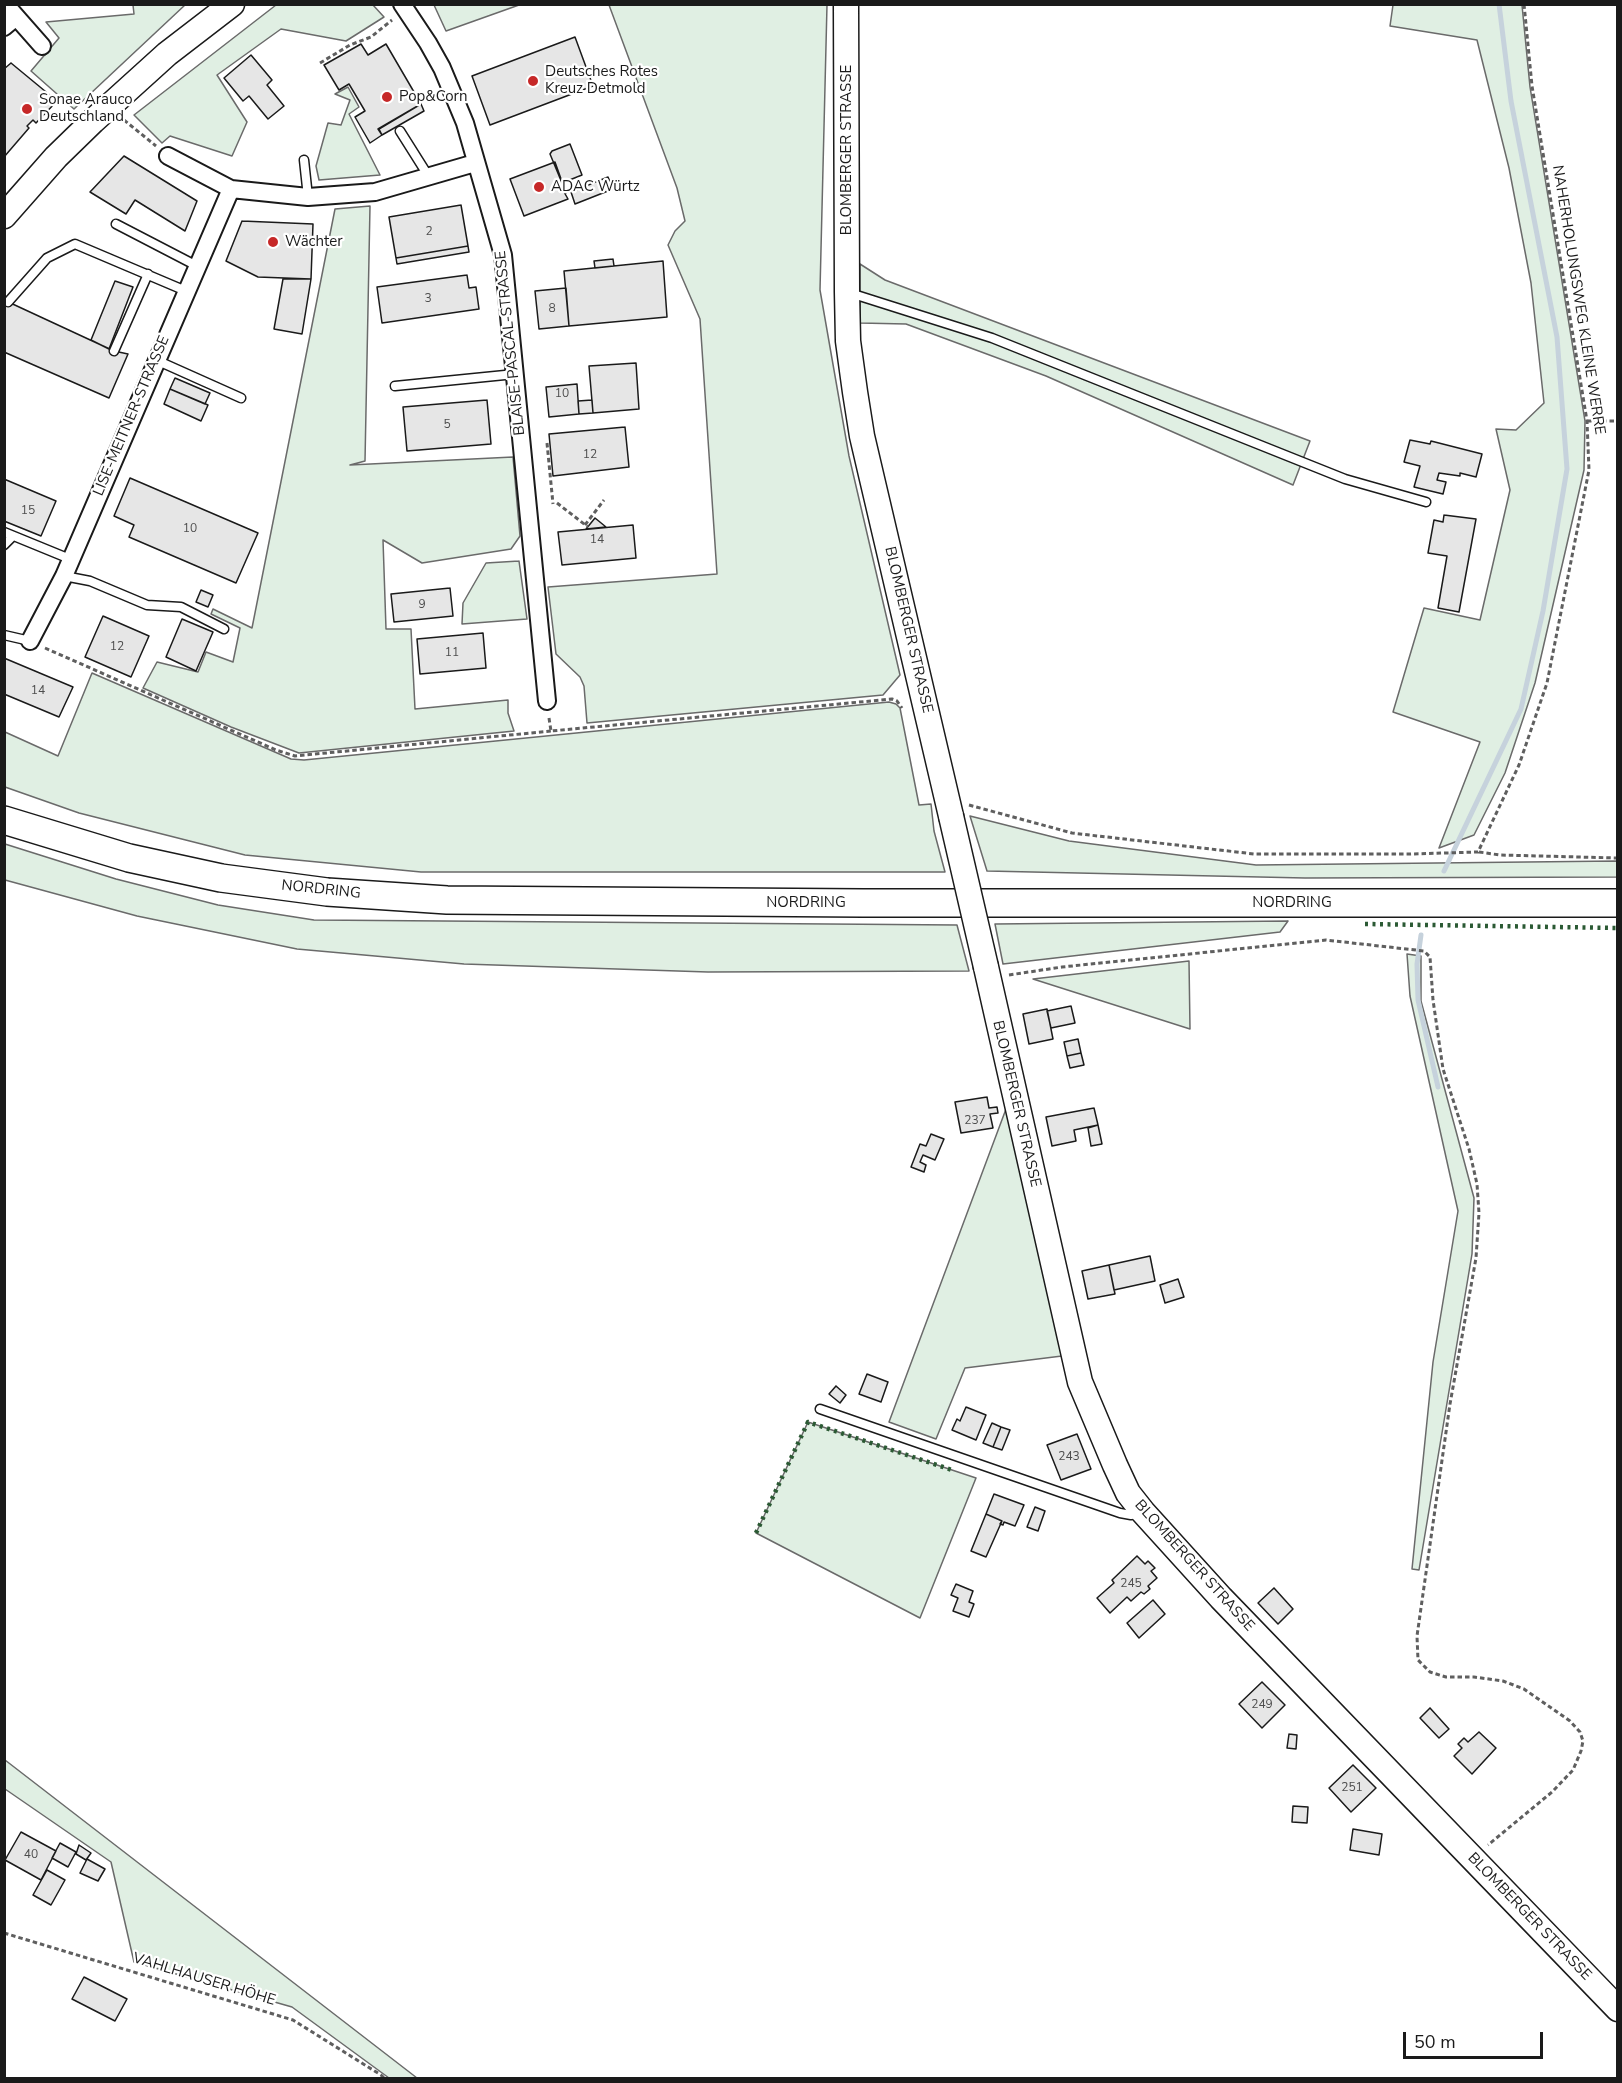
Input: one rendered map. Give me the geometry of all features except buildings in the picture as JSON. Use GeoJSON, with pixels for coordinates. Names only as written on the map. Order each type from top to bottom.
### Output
{"type":"FeatureCollection","features":[{"type":"Feature","properties":{"kind":"main road"},"geometry":{"type":"LineString","coordinates":[[4,216],[56,157],[93,121],[167,54],[232,4]]}},
{"type":"Feature","properties":{"kind":"main road","name":"BLOMBERGER STRASSE"},"geometry":{"type":"LineString","coordinates":[[846,4],[848,341],[862,436],[1080,1382],[1128,1493],[1143,1512],[1221,1598],[1617,2010]]}},
{"type":"Feature","properties":{"kind":"main road","name":"NORDRING"},"geometry":{"type":"LineString","coordinates":[[4,820],[129,858],[221,878],[327,892],[447,900],[851,903],[1617,903]]}},
{"type":"Feature","properties":{"kind":"street","name":"BLAISE-PASCAL-STRASSE"},"geometry":{"type":"LineString","coordinates":[[404,7],[442,68],[465,123],[503,255],[547,701]]}},
{"type":"Feature","properties":{"kind":"street"},"geometry":{"type":"LineString","coordinates":[[9,16],[42,46]]}},
{"type":"Feature","properties":{"kind":"street"},"geometry":{"type":"LineString","coordinates":[[168,156],[231,189],[308,197],[375,192],[476,163]]}},
{"type":"Feature","properties":{"kind":"street","name":"LISE-MEITNER-STRASSE"},"geometry":{"type":"LineString","coordinates":[[30,642],[64,576],[231,189]]}},
{"type":"Feature","properties":{"kind":"lane"},"geometry":{"type":"LineString","coordinates":[[400,131],[429,177]]}},
{"type":"Feature","properties":{"kind":"lane"},"geometry":{"type":"LineString","coordinates":[[304,160],[308,197]]}},
{"type":"Feature","properties":{"kind":"lane"},"geometry":{"type":"LineString","coordinates":[[116,224],[197,266]]}},
{"type":"Feature","properties":{"kind":"lane"},"geometry":{"type":"LineString","coordinates":[[8,302],[47,258],[75,244],[186,291]]}},
{"type":"Feature","properties":{"kind":"lane"},"geometry":{"type":"LineString","coordinates":[[114,351],[148,274]]}},
{"type":"Feature","properties":{"kind":"lane"},"geometry":{"type":"LineString","coordinates":[[847,292],[992,338],[1345,479],[1426,502]]}},
{"type":"Feature","properties":{"kind":"lane"},"geometry":{"type":"LineString","coordinates":[[156,360],[241,398]]}},
{"type":"Feature","properties":{"kind":"lane"},"geometry":{"type":"LineString","coordinates":[[395,386],[515,374]]}},
{"type":"Feature","properties":{"kind":"lane"},"geometry":{"type":"LineString","coordinates":[[4,545],[9,534],[70,559]]}},
{"type":"Feature","properties":{"kind":"lane"},"geometry":{"type":"LineString","coordinates":[[64,576],[90,581],[147,605],[181,607],[224,629]]}},
{"type":"Feature","properties":{"kind":"lane"},"geometry":{"type":"LineString","coordinates":[[4,635],[30,642]]}},
{"type":"Feature","properties":{"kind":"lane"},"geometry":{"type":"LineString","coordinates":[[820,1409],[1120,1513],[1131,1515],[1143,1512]]}},
{"type":"Feature","properties":{"kind":"path","name":"NAHERHOLUNGSWEG KLEINE WERRE"},"geometry":{"type":"LineString","coordinates":[[1478,852],[1520,765],[1547,683],[1589,470],[1587,421],[1532,86],[1524,4]]}},
{"type":"Feature","properties":{"kind":"path"},"geometry":{"type":"LineString","coordinates":[[320,63],[351,45],[371,37],[404,7]]}},
{"type":"Feature","properties":{"kind":"path"},"geometry":{"type":"LineString","coordinates":[[118,115],[168,156]]}},
{"type":"Feature","properties":{"kind":"path"},"geometry":{"type":"LineString","coordinates":[[1587,421],[1617,421]]}},
{"type":"Feature","properties":{"kind":"path"},"geometry":{"type":"LineString","coordinates":[[547,443],[555,503],[586,526],[604,500]]}},
{"type":"Feature","properties":{"kind":"path"},"geometry":{"type":"LineString","coordinates":[[30,642],[254,741],[295,756],[891,699],[902,706],[905,717]]}},
{"type":"Feature","properties":{"kind":"path"},"geometry":{"type":"LineString","coordinates":[[547,701],[551,731]]}},
{"type":"Feature","properties":{"kind":"path"},"geometry":{"type":"LineString","coordinates":[[948,806],[978,808],[1071,833],[1254,854],[1478,852],[1500,855],[1617,858]]}},
{"type":"Feature","properties":{"kind":"path"},"geometry":{"type":"LineString","coordinates":[[987,975],[1326,940],[1424,951],[1430,957],[1433,1000],[1443,1069],[1469,1149],[1477,1184],[1479,1213],[1476,1258],[1450,1404],[1417,1636],[1418,1660],[1430,1672],[1446,1677],[1474,1677],[1503,1681],[1524,1689],[1570,1721],[1580,1732],[1583,1741],[1573,1770],[1552,1792],[1488,1845]]}},
{"type":"Feature","properties":{"kind":"path","name":"VAHLHAUSER HÖHE"},"geometry":{"type":"LineString","coordinates":[[4,1933],[293,2020],[384,2079]]}},
{"type":"Feature","properties":{"kind":"green space"},"geometry":{"type":"Polygon","coordinates":[[[133,5],[185,5],[74,109],[31,71],[59,38],[46,22],[134,14],[133,5]]]}},
{"type":"Feature","properties":{"kind":"green space"},"geometry":{"type":"Polygon","coordinates":[[[276,5],[373,5],[384,17],[346,41],[281,29],[217,75],[247,122],[232,156],[170,136],[162,143],[134,115],[276,5]]]}},
{"type":"Feature","properties":{"kind":"green space"},"geometry":{"type":"Polygon","coordinates":[[[434,5],[519,5],[446,31],[434,5]]]}},
{"type":"Feature","properties":{"kind":"green space"},"geometry":{"type":"Polygon","coordinates":[[[609,5],[827,5],[820,290],[849,456],[900,675],[883,695],[587,723],[584,686],[580,677],[556,654],[548,587],[717,574],[700,319],[668,245],[675,231],[685,221],[677,188],[609,5]]]}},
{"type":"Feature","properties":{"kind":"green space"},"geometry":{"type":"Polygon","coordinates":[[[1393,5],[1522,5],[1530,87],[1585,421],[1584,470],[1535,683],[1505,773],[1474,835],[1439,848],[1480,742],[1393,712],[1424,608],[1480,620],[1510,490],[1496,429],[1516,430],[1544,403],[1531,283],[1509,168],[1477,40],[1390,26],[1393,5]]]}},
{"type":"Feature","properties":{"kind":"green space"},"geometry":{"type":"Polygon","coordinates":[[[348,87],[359,107],[349,114],[380,175],[319,180],[316,166],[328,123],[341,125],[350,100],[335,94],[348,87]]]}},
{"type":"Feature","properties":{"kind":"green space"},"geometry":{"type":"Polygon","coordinates":[[[370,206],[365,461],[350,465],[513,457],[520,536],[511,549],[422,563],[383,540],[386,629],[411,629],[415,709],[508,700],[508,713],[514,731],[299,753],[231,727],[143,688],[157,662],[198,672],[206,652],[233,662],[240,628],[211,614],[213,609],[252,628],[335,209],[370,206]]]}},
{"type":"Feature","properties":{"kind":"green space"},"geometry":{"type":"Polygon","coordinates":[[[860,264],[885,280],[1310,441],[1293,485],[1046,376],[906,324],[860,323],[860,264]]]}},
{"type":"Feature","properties":{"kind":"green space"},"geometry":{"type":"Polygon","coordinates":[[[519,561],[527,619],[462,624],[463,603],[486,563],[519,561]]]}},
{"type":"Feature","properties":{"kind":"green space"},"geometry":{"type":"Polygon","coordinates":[[[92,673],[291,759],[304,760],[889,702],[900,708],[919,805],[931,804],[934,831],[945,872],[421,872],[245,855],[79,813],[5,787],[5,732],[58,756],[92,673]]]}},
{"type":"Feature","properties":{"kind":"green space"},"geometry":{"type":"Polygon","coordinates":[[[970,816],[1069,841],[1256,865],[1617,861],[1617,877],[1305,878],[987,871],[970,816]]]}},
{"type":"Feature","properties":{"kind":"green space"},"geometry":{"type":"Polygon","coordinates":[[[5,844],[116,879],[218,905],[314,920],[957,925],[969,971],[708,972],[464,964],[297,949],[137,916],[5,880],[5,844]]]}},
{"type":"Feature","properties":{"kind":"green space"},"geometry":{"type":"Polygon","coordinates":[[[1288,921],[1280,932],[1003,964],[995,924],[1288,921]]]}},
{"type":"Feature","properties":{"kind":"green space"},"geometry":{"type":"Polygon","coordinates":[[[1407,954],[1421,956],[1421,1001],[1474,1198],[1472,1254],[1419,1570],[1412,1569],[1433,1362],[1458,1211],[1410,996],[1407,954]]]}},
{"type":"Feature","properties":{"kind":"green space"},"geometry":{"type":"Polygon","coordinates":[[[1189,961],[1190,1029],[1033,979],[1189,961]]]}},
{"type":"Feature","properties":{"kind":"green space"},"geometry":{"type":"Polygon","coordinates":[[[1006,1109],[1062,1356],[965,1368],[936,1439],[889,1422],[1006,1109]]]}},
{"type":"Feature","properties":{"kind":"green space"},"geometry":{"type":"Polygon","coordinates":[[[808,1422],[976,1478],[920,1618],[756,1533],[808,1422]]]}},
{"type":"Feature","properties":{"kind":"green space"},"geometry":{"type":"Polygon","coordinates":[[[4,1760],[417,2078],[389,2078],[292,2007],[134,1962],[111,1862],[5,1789],[4,1760]]]}},
{"type":"Feature","properties":{"kind":"waterway"},"geometry":{"type":"LineString","coordinates":[[1444,871],[1521,709],[1543,611],[1567,469],[1557,337],[1511,101],[1499,4]]}},
{"type":"Feature","properties":{"kind":"waterway"},"geometry":{"type":"LineString","coordinates":[[1421,935],[1417,964],[1418,1000],[1438,1087]]}},
{"type":"Feature","properties":{"kind":"hedge"},"geometry":{"type":"LineString","coordinates":[[1365,924],[1618,928]]}},
{"type":"Feature","properties":{"kind":"hedge"},"geometry":{"type":"LineString","coordinates":[[756,1533],[808,1422],[952,1470]]}},
{"type":"Feature","properties":{"kind":"place","name":"Deutsches Rotes Kreuz Detmold"},"geometry":{"type":"Point","coordinates":[533,81]}},
{"type":"Feature","properties":{"kind":"place","name":"Pop&Corn"},"geometry":{"type":"Point","coordinates":[387,97]}},
{"type":"Feature","properties":{"kind":"place","name":"Sonae Arauco Deutschland"},"geometry":{"type":"Point","coordinates":[27,109]}},
{"type":"Feature","properties":{"kind":"place","name":"ADAC Würtz"},"geometry":{"type":"Point","coordinates":[539,187]}},
{"type":"Feature","properties":{"kind":"place","name":"Wächter"},"geometry":{"type":"Point","coordinates":[273,242]}}]}
